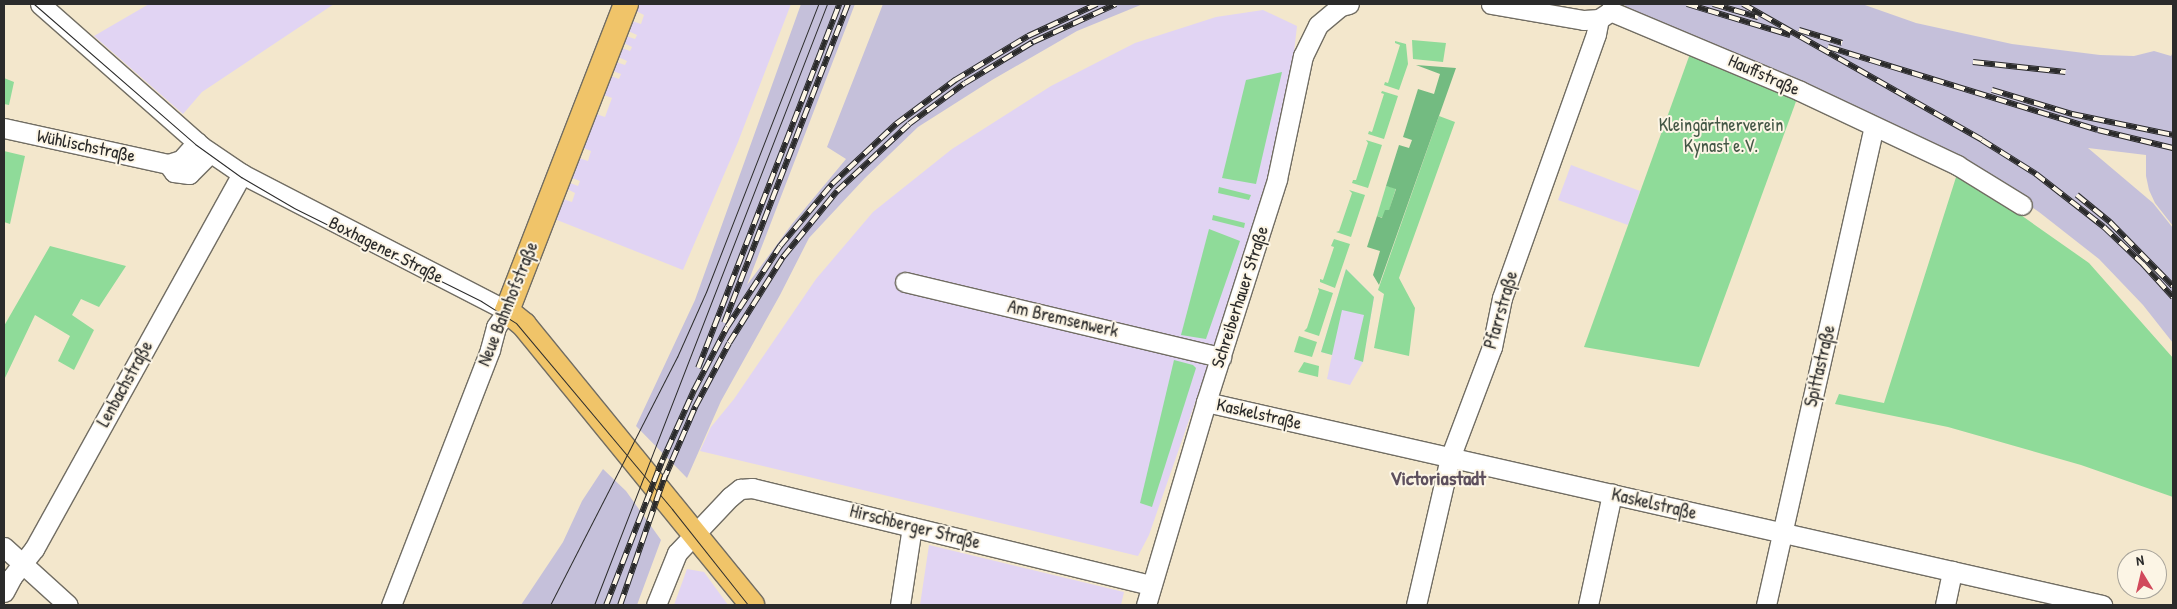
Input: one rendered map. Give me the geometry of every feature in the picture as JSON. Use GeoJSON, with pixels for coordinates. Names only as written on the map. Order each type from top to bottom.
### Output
{"type":"FeatureCollection","features":[{"type":"Feature","properties":{"kind":"main road","name":"Neue Bahnhofstraße"},"geometry":{"type":"LineString","coordinates":[[507,311],[626,4]]}},
{"type":"Feature","properties":{"kind":"main road","name":"Boxhagener Straße"},"geometry":{"type":"LineString","coordinates":[[507,311],[524,325],[752,605]]}},
{"type":"Feature","properties":{"kind":"street","name":"Boxhagener Straße"},"geometry":{"type":"LineString","coordinates":[[40,4],[203,148],[242,174],[507,311]]}},
{"type":"Feature","properties":{"kind":"street","name":"Schreiberhauer Straße"},"geometry":{"type":"LineString","coordinates":[[1146,605],[1206,402],[1277,179],[1303,56],[1318,24],[1341,6],[1349,4]]}},
{"type":"Feature","properties":{"kind":"street","name":"Hauffstraße"},"geometry":{"type":"LineString","coordinates":[[1491,4],[1570,19],[1607,11],[1800,91],[1957,165],[2022,205]]}},
{"type":"Feature","properties":{"kind":"street","name":"Pfarrstraße"},"geometry":{"type":"LineString","coordinates":[[1416,605],[1450,458],[1492,347],[1502,298],[1592,47],[1607,11]]}},
{"type":"Feature","properties":{"kind":"street","name":"Spittastraße"},"geometry":{"type":"LineString","coordinates":[[1766,605],[1874,127]]}},
{"type":"Feature","properties":{"kind":"street","name":"Wühlischstraße"},"geometry":{"type":"LineString","coordinates":[[4,128],[168,164],[174,172],[189,174],[203,148]]}},
{"type":"Feature","properties":{"kind":"street","name":"Lenbachstraße"},"geometry":{"type":"LineString","coordinates":[[4,592],[12,577],[34,550],[242,174]]}},
{"type":"Feature","properties":{"kind":"street","name":"Am Bremsenwerk"},"geometry":{"type":"LineString","coordinates":[[905,282],[1221,357]]}},
{"type":"Feature","properties":{"kind":"street","name":"Neue Bahnhofstraße"},"geometry":{"type":"LineString","coordinates":[[391,605],[490,350],[491,341],[507,311]]}},
{"type":"Feature","properties":{"kind":"street","name":"Kaskelstraße"},"geometry":{"type":"LineString","coordinates":[[1206,402],[2102,605]]}},
{"type":"Feature","properties":{"kind":"street","name":"Hirschberger Straße"},"geometry":{"type":"LineString","coordinates":[[656,605],[673,559],[695,533],[740,489],[768,491],[1151,585]]}},
{"type":"Feature","properties":{"kind":"street"},"geometry":{"type":"LineString","coordinates":[[1588,605],[1612,494]]}},
{"type":"Feature","properties":{"kind":"street"},"geometry":{"type":"LineString","coordinates":[[900,605],[912,527]]}},
{"type":"Feature","properties":{"kind":"street"},"geometry":{"type":"LineString","coordinates":[[4,547],[68,605]]}},
{"type":"Feature","properties":{"kind":"street"},"geometry":{"type":"LineString","coordinates":[[1944,605],[1952,571]]}},
{"type":"Feature","properties":{"kind":"shaded area"},"geometry":{"type":"Polygon","coordinates":[[[149,4],[334,4],[202,92],[183,114],[94,36],[149,4]]]}},
{"type":"Feature","properties":{"kind":"shaded area"},"geometry":{"type":"Polygon","coordinates":[[[639,4],[791,4],[738,142],[683,270],[557,220],[563,199],[572,202],[575,193],[567,189],[570,183],[578,186],[580,181],[572,178],[579,158],[588,161],[591,151],[583,148],[596,114],[605,117],[612,98],[604,95],[611,76],[619,79],[621,74],[613,71],[616,62],[625,65],[627,61],[618,57],[622,48],[630,51],[632,47],[624,43],[626,36],[635,39],[637,35],[628,31],[632,21],[641,24],[644,15],[636,11],[639,4]]]}},
{"type":"Feature","properties":{"kind":"shaded area"},"geometry":{"type":"Polygon","coordinates":[[[801,4],[855,4],[747,285],[792,224],[846,159],[827,147],[883,4],[1143,4],[1077,31],[992,80],[918,127],[865,178],[809,238],[780,295],[721,401],[687,478],[636,426],[695,300],[801,4]]]}},
{"type":"Feature","properties":{"kind":"shaded area"},"geometry":{"type":"Polygon","coordinates":[[[1625,4],[1862,4],[1916,23],[2012,44],[2100,55],[2134,56],[2154,51],[2171,56],[2173,52],[2173,226],[2155,203],[2149,190],[2146,176],[2146,155],[2088,148],[2153,203],[2173,228],[2173,343],[2143,305],[2099,259],[2039,212],[1980,173],[1625,13],[1625,4]]]}},
{"type":"Feature","properties":{"kind":"shaded area"},"geometry":{"type":"Polygon","coordinates":[[[1263,10],[1297,26],[1291,79],[1279,144],[1242,268],[1149,535],[1138,556],[700,451],[711,427],[734,399],[816,279],[873,212],[952,149],[1051,86],[1135,43],[1216,17],[1263,10]]]}},
{"type":"Feature","properties":{"kind":"shaded area"},"geometry":{"type":"Polygon","coordinates":[[[1571,165],[1640,191],[1628,225],[1558,200],[1571,165]]]}},
{"type":"Feature","properties":{"kind":"shaded area"},"geometry":{"type":"Polygon","coordinates":[[[1346,269],[1374,297],[1363,362],[1350,385],[1327,379],[1332,355],[1321,352],[1346,269]]]}},
{"type":"Feature","properties":{"kind":"shaded area"},"geometry":{"type":"Polygon","coordinates":[[[603,469],[626,491],[661,540],[637,605],[521,605],[563,542],[582,501],[603,469]]]}},
{"type":"Feature","properties":{"kind":"shaded area"},"geometry":{"type":"Polygon","coordinates":[[[929,545],[1124,592],[1121,605],[920,605],[929,545]]]}},
{"type":"Feature","properties":{"kind":"shaded area"},"geometry":{"type":"Polygon","coordinates":[[[687,569],[704,572],[728,605],[674,605],[687,569]]]}},
{"type":"Feature","properties":{"kind":"green space"},"geometry":{"type":"Polygon","coordinates":[[[1412,40],[1446,43],[1443,62],[1413,59],[1412,40]]]}},
{"type":"Feature","properties":{"kind":"green space"},"geometry":{"type":"Polygon","coordinates":[[[1395,41],[1406,44],[1408,64],[1399,90],[1384,85],[1385,82],[1388,83],[1400,45],[1395,43],[1395,41]]]}},
{"type":"Feature","properties":{"kind":"green space","name":"Kleingärtnerverein Kynast e.V."},"geometry":{"type":"Polygon","coordinates":[[[1691,51],[1798,96],[1699,367],[1584,347],[1691,51]]]}},
{"type":"Feature","properties":{"kind":"green space"},"geometry":{"type":"Polygon","coordinates":[[[1416,65],[1456,68],[1379,285],[1373,275],[1380,251],[1367,247],[1377,216],[1382,218],[1385,210],[1389,210],[1396,189],[1386,186],[1399,145],[1409,148],[1412,140],[1403,137],[1418,89],[1434,94],[1440,74],[1416,65]]]}},
{"type":"Feature","properties":{"kind":"green space"},"geometry":{"type":"Polygon","coordinates":[[[1282,72],[1256,184],[1222,178],[1246,80],[1282,72]]]}},
{"type":"Feature","properties":{"kind":"green space"},"geometry":{"type":"Polygon","coordinates":[[[4,78],[14,82],[9,105],[4,104],[4,78]]]}},
{"type":"Feature","properties":{"kind":"green space"},"geometry":{"type":"Polygon","coordinates":[[[1382,91],[1398,96],[1384,139],[1368,134],[1369,131],[1372,132],[1384,94],[1381,93],[1382,91]]]}},
{"type":"Feature","properties":{"kind":"green space"},"geometry":{"type":"Polygon","coordinates":[[[1439,116],[1455,122],[1399,278],[1415,308],[1409,356],[1374,348],[1384,294],[1378,290],[1439,116]]]}},
{"type":"Feature","properties":{"kind":"green space"},"geometry":{"type":"Polygon","coordinates":[[[1366,140],[1382,145],[1368,188],[1352,183],[1353,180],[1356,180],[1368,143],[1366,140]]]}},
{"type":"Feature","properties":{"kind":"green space"},"geometry":{"type":"Polygon","coordinates":[[[4,151],[25,156],[10,224],[4,222],[4,151]]]}},
{"type":"Feature","properties":{"kind":"green space"},"geometry":{"type":"Polygon","coordinates":[[[1958,171],[2089,263],[2173,358],[2173,497],[2081,465],[1948,427],[1835,404],[1839,394],[1884,403],[1958,171]]]}},
{"type":"Feature","properties":{"kind":"green space"},"geometry":{"type":"Polygon","coordinates":[[[1386,186],[1396,188],[1389,211],[1383,218],[1377,216],[1386,186]]]}},
{"type":"Feature","properties":{"kind":"green space"},"geometry":{"type":"Polygon","coordinates":[[[1219,187],[1251,195],[1249,200],[1218,193],[1219,187]]]}},
{"type":"Feature","properties":{"kind":"green space"},"geometry":{"type":"Polygon","coordinates":[[[1349,190],[1365,195],[1351,237],[1336,232],[1339,231],[1352,193],[1349,190]]]}},
{"type":"Feature","properties":{"kind":"green space"},"geometry":{"type":"Polygon","coordinates":[[[1213,215],[1245,223],[1244,228],[1212,220],[1213,215]]]}},
{"type":"Feature","properties":{"kind":"green space"},"geometry":{"type":"Polygon","coordinates":[[[1209,229],[1240,241],[1206,339],[1181,335],[1209,229]]]}},
{"type":"Feature","properties":{"kind":"green space"},"geometry":{"type":"Polygon","coordinates":[[[1334,239],[1350,244],[1335,288],[1320,282],[1320,279],[1323,280],[1334,247],[1331,246],[1334,239]]]}},
{"type":"Feature","properties":{"kind":"green space"},"geometry":{"type":"Polygon","coordinates":[[[50,246],[126,266],[99,307],[81,299],[72,315],[94,330],[74,370],[58,361],[70,336],[35,315],[4,380],[4,326],[50,246]]]}},
{"type":"Feature","properties":{"kind":"green space"},"geometry":{"type":"Polygon","coordinates":[[[1346,269],[1374,297],[1363,362],[1354,359],[1364,315],[1342,310],[1332,355],[1321,352],[1346,269]]]}},
{"type":"Feature","properties":{"kind":"green space"},"geometry":{"type":"Polygon","coordinates":[[[1318,288],[1333,293],[1319,336],[1304,331],[1307,328],[1319,291],[1318,288]]]}},
{"type":"Feature","properties":{"kind":"green space"},"geometry":{"type":"Polygon","coordinates":[[[1299,336],[1317,342],[1312,357],[1294,352],[1299,336]]]}},
{"type":"Feature","properties":{"kind":"green space"},"geometry":{"type":"Polygon","coordinates":[[[1174,360],[1193,365],[1196,368],[1152,507],[1140,503],[1174,360]]]}},
{"type":"Feature","properties":{"kind":"green space"},"geometry":{"type":"Polygon","coordinates":[[[1304,362],[1319,366],[1318,377],[1298,372],[1304,362]]]}},
{"type":"Feature","properties":{"kind":"tram line"},"geometry":{"type":"LineString","coordinates":[[34,4],[195,144],[241,177],[294,208],[481,301],[516,323],[672,509],[748,605]]}},
{"type":"Feature","properties":{"kind":"tram line"},"geometry":{"type":"LineString","coordinates":[[550,605],[677,357],[706,292],[818,4]]}},
{"type":"Feature","properties":{"kind":"tram line"},"geometry":{"type":"LineString","coordinates":[[594,605],[827,4]]}},
{"type":"Feature","properties":{"kind":"railway"},"geometry":{"type":"LineString","coordinates":[[698,368],[839,4]]}},
{"type":"Feature","properties":{"kind":"railway"},"geometry":{"type":"LineString","coordinates":[[724,323],[848,4]]}},
{"type":"Feature","properties":{"kind":"railway"},"geometry":{"type":"LineString","coordinates":[[658,470],[694,390],[727,327],[780,246],[832,184],[896,124],[955,80],[1028,36],[1097,4]]}},
{"type":"Feature","properties":{"kind":"railway"},"geometry":{"type":"LineString","coordinates":[[663,481],[695,407],[729,343],[783,257],[837,191],[909,124],[965,83],[1033,42],[1116,4]]}},
{"type":"Feature","properties":{"kind":"railway"},"geometry":{"type":"LineString","coordinates":[[1687,4],[1790,35]]}},
{"type":"Feature","properties":{"kind":"railway"},"geometry":{"type":"LineString","coordinates":[[1713,4],[1758,17]]}},
{"type":"Feature","properties":{"kind":"railway"},"geometry":{"type":"LineString","coordinates":[[1743,4],[1982,140],[2036,174],[2104,227],[2143,264],[2173,297]]}},
{"type":"Feature","properties":{"kind":"railway"},"geometry":{"type":"LineString","coordinates":[[1799,30],[1842,43]]}},
{"type":"Feature","properties":{"kind":"railway"},"geometry":{"type":"LineString","coordinates":[[1828,47],[2098,130],[2173,148]]}},
{"type":"Feature","properties":{"kind":"railway"},"geometry":{"type":"LineString","coordinates":[[1973,62],[2065,72]]}},
{"type":"Feature","properties":{"kind":"railway"},"geometry":{"type":"LineString","coordinates":[[1992,90],[2072,114],[2173,135]]}},
{"type":"Feature","properties":{"kind":"railway"},"geometry":{"type":"LineString","coordinates":[[2077,195],[2110,222],[2173,286]]}},
{"type":"Feature","properties":{"kind":"railway"},"geometry":{"type":"LineString","coordinates":[[606,605],[661,463]]}},
{"type":"Feature","properties":{"kind":"railway"},"geometry":{"type":"LineString","coordinates":[[620,605],[665,475]]}},
{"type":"Feature","properties":{"kind":"district","name":"Victoriastadt"},"geometry":{"type":"Point","coordinates":[1438,477]}}]}
